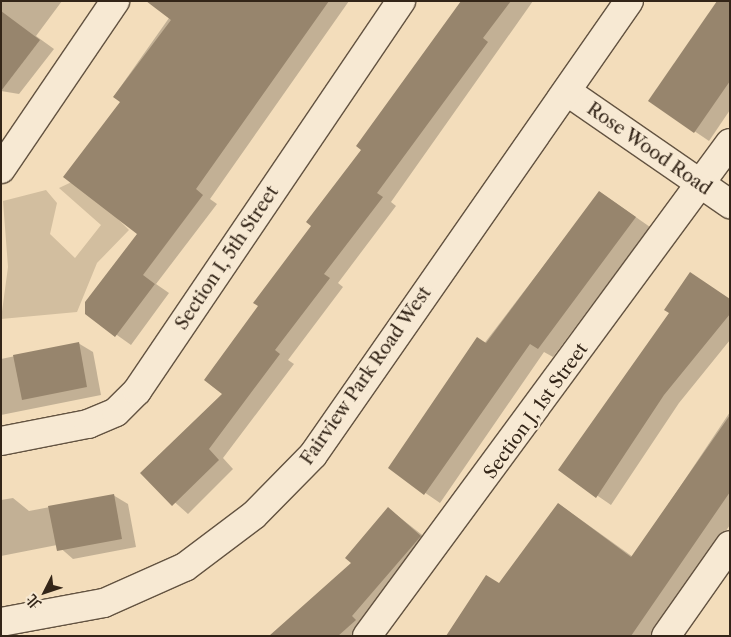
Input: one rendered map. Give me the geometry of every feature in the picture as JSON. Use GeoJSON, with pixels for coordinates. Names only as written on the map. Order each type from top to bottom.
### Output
{"type":"FeatureCollection","features":[{"type":"Feature","properties":{"kind":"street"},"geometry":{"type":"LineString","coordinates":[[1,169],[115,1]]}},
{"type":"Feature","properties":{"kind":"street","name":"Section I, 5th Street"},"geometry":{"type":"LineString","coordinates":[[1,441],[88,424],[116,412],[137,391],[401,1]]}},
{"type":"Feature","properties":{"kind":"street","name":"Fairview Park Road West"},"geometry":{"type":"LineString","coordinates":[[1,622],[104,603],[185,567],[254,515],[313,455],[472,224],[569,93],[629,1]]}},
{"type":"Feature","properties":{"kind":"street","name":"Rose Wood Road"},"geometry":{"type":"LineString","coordinates":[[569,93],[730,204]]}},
{"type":"Feature","properties":{"kind":"street","name":"Section J, 1st Street"},"geometry":{"type":"LineString","coordinates":[[368,636],[702,184],[730,143]]}},
{"type":"Feature","properties":{"kind":"street"},"geometry":{"type":"LineString","coordinates":[[666,636],[730,545]]}},
{"type":"Feature","properties":{"kind":"shaded area"},"geometry":{"type":"Polygon","coordinates":[[[78,179],[129,230],[97,263],[77,312],[1,319],[8,267],[3,201],[46,190],[57,203],[50,234],[75,258],[101,225],[59,188],[78,179]]]}},
{"type":"Feature","properties":{"kind":"building"},"geometry":{"type":"Polygon","coordinates":[[[146,1],[329,1],[196,189],[203,195],[143,275],[155,284],[115,337],[85,314],[85,302],[137,234],[63,177],[120,102],[113,97],[171,20],[146,1]]]}},
{"type":"Feature","properties":{"kind":"building"},"geometry":{"type":"Polygon","coordinates":[[[461,1],[511,1],[483,38],[488,42],[377,193],[383,197],[324,274],[330,278],[275,350],[280,354],[209,449],[219,460],[172,506],[140,473],[222,394],[204,380],[258,306],[253,303],[311,226],[306,222],[361,150],[356,146],[461,1]]]}},
{"type":"Feature","properties":{"kind":"building"},"geometry":{"type":"Polygon","coordinates":[[[717,1],[730,1],[730,81],[694,133],[648,101],[717,1]]]}},
{"type":"Feature","properties":{"kind":"building"},"geometry":{"type":"Polygon","coordinates":[[[1,11],[40,40],[1,91],[1,11]]]}},
{"type":"Feature","properties":{"kind":"building"},"geometry":{"type":"Polygon","coordinates":[[[599,191],[636,217],[538,349],[530,344],[424,495],[388,468],[477,337],[486,343],[599,191]]]}},
{"type":"Feature","properties":{"kind":"building"},"geometry":{"type":"Polygon","coordinates":[[[690,272],[730,299],[730,314],[664,395],[596,498],[558,470],[669,313],[664,310],[690,272]]]}},
{"type":"Feature","properties":{"kind":"building"},"geometry":{"type":"Polygon","coordinates":[[[79,342],[87,387],[22,400],[13,355],[79,342]]]}},
{"type":"Feature","properties":{"kind":"building"},"geometry":{"type":"Polygon","coordinates":[[[730,415],[730,492],[631,636],[446,636],[486,575],[499,583],[558,503],[631,557],[730,415]]]}},
{"type":"Feature","properties":{"kind":"building"},"geometry":{"type":"Polygon","coordinates":[[[114,494],[122,539],[57,551],[48,506],[114,494]]]}},
{"type":"Feature","properties":{"kind":"building"},"geometry":{"type":"Polygon","coordinates":[[[388,507],[421,536],[352,616],[356,620],[338,636],[269,636],[351,563],[345,558],[388,507]]]}}]}
